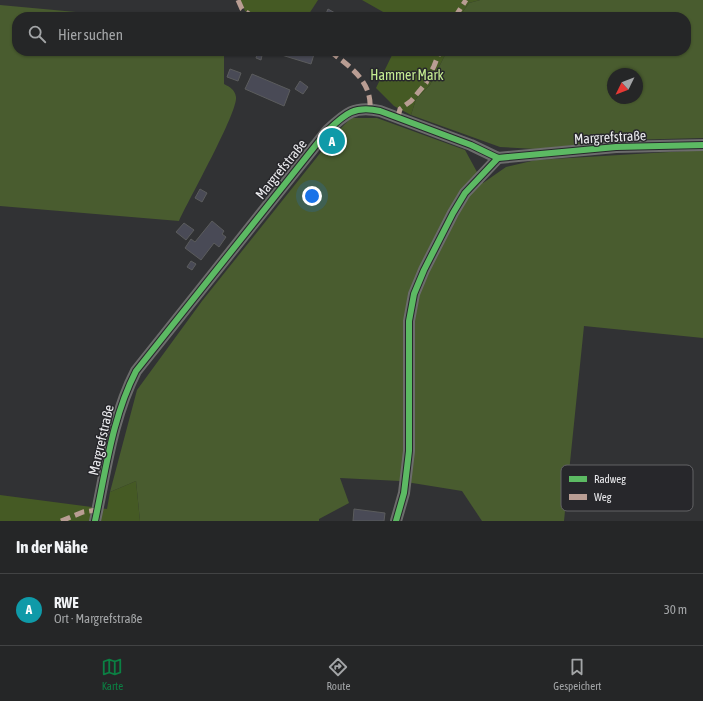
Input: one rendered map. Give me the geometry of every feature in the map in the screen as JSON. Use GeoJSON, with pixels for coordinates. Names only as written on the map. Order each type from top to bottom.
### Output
{"type":"FeatureCollection","features":[{"type":"Feature","properties":{"kind":"street","name":"Margrefstraße"},"geometry":{"type":"LineString","coordinates":[[95,521],[116,421],[124,396],[136,371],[327,131],[336,122],[350,112],[359,109],[380,111],[471,145],[498,158],[616,147],[703,146]]}},
{"type":"Feature","properties":{"kind":"street"},"geometry":{"type":"LineString","coordinates":[[396,521],[404,492],[409,451],[409,321],[414,294],[424,270],[465,193],[498,158]]}},
{"type":"Feature","properties":{"kind":"green space"},"geometry":{"type":"Polygon","coordinates":[[[240,0],[318,0],[310,12],[245,11],[240,0]]]}},
{"type":"Feature","properties":{"kind":"green space"},"geometry":{"type":"Polygon","coordinates":[[[362,0],[480,0],[469,3],[463,12],[383,12],[362,0]]]}},
{"type":"Feature","properties":{"kind":"green space"},"geometry":{"type":"Polygon","coordinates":[[[480,0],[703,0],[703,138],[626,140],[536,149],[500,147],[411,115],[416,99],[430,85],[444,56],[691,56],[691,12],[463,12],[469,3],[480,0]]]}},
{"type":"Feature","properties":{"kind":"green space"},"geometry":{"type":"Polygon","coordinates":[[[0,5],[76,12],[12,12],[12,56],[224,56],[224,84],[235,92],[236,97],[234,106],[221,138],[179,221],[0,206],[0,5]]]}},
{"type":"Feature","properties":{"kind":"green space","name":"Hammer Mark"},"geometry":{"type":"Polygon","coordinates":[[[392,56],[444,56],[430,85],[416,99],[411,115],[394,106],[376,88],[392,56]]]}},
{"type":"Feature","properties":{"kind":"green space"},"geometry":{"type":"Polygon","coordinates":[[[351,118],[377,118],[465,150],[483,183],[506,167],[536,160],[703,150],[703,338],[584,326],[570,465],[561,465],[561,511],[565,511],[564,521],[482,521],[462,491],[400,481],[340,478],[349,503],[319,519],[319,521],[140,521],[136,481],[110,492],[137,390],[202,301],[337,132],[351,118]]]}},
{"type":"Feature","properties":{"kind":"green space"},"geometry":{"type":"Polygon","coordinates":[[[136,481],[140,521],[0,521],[0,495],[107,509],[110,492],[136,481]]]}},
{"type":"Feature","properties":{"kind":"building"},"geometry":{"type":"Polygon","coordinates":[[[257,56],[262,56],[261,60],[256,58],[257,56]]]}},
{"type":"Feature","properties":{"kind":"building"},"geometry":{"type":"Polygon","coordinates":[[[285,56],[313,56],[311,64],[285,56]]]}},
{"type":"Feature","properties":{"kind":"building"},"geometry":{"type":"Polygon","coordinates":[[[230,69],[241,73],[238,81],[227,77],[230,69]]]}},
{"type":"Feature","properties":{"kind":"building"},"geometry":{"type":"Polygon","coordinates":[[[252,74],[290,90],[284,106],[245,89],[252,74]]]}},
{"type":"Feature","properties":{"kind":"building"},"geometry":{"type":"Polygon","coordinates":[[[300,81],[308,87],[303,94],[295,89],[300,81]]]}},
{"type":"Feature","properties":{"kind":"building"},"geometry":{"type":"Polygon","coordinates":[[[200,189],[207,193],[202,202],[195,198],[200,189]]]}},
{"type":"Feature","properties":{"kind":"building"},"geometry":{"type":"Polygon","coordinates":[[[212,221],[224,231],[222,234],[226,237],[219,247],[214,243],[201,260],[185,248],[191,239],[195,242],[212,221]]]}},
{"type":"Feature","properties":{"kind":"building"},"geometry":{"type":"Polygon","coordinates":[[[184,223],[194,230],[186,240],[176,232],[184,223]]]}},
{"type":"Feature","properties":{"kind":"building"},"geometry":{"type":"Polygon","coordinates":[[[191,261],[196,264],[192,270],[187,267],[191,261]]]}},
{"type":"Feature","properties":{"kind":"building"},"geometry":{"type":"Polygon","coordinates":[[[354,509],[385,513],[384,521],[353,521],[354,509]]]}},
{"type":"Feature","properties":{"kind":"marked path"},"geometry":{"type":"LineString","coordinates":[[238,0],[242,9],[246,12]]}},
{"type":"Feature","properties":{"kind":"marked path"},"geometry":{"type":"LineString","coordinates":[[458,12],[466,0]]}},
{"type":"Feature","properties":{"kind":"marked path"},"geometry":{"type":"LineString","coordinates":[[336,56],[352,69],[363,83],[370,99],[370,109]]}},
{"type":"Feature","properties":{"kind":"marked path"},"geometry":{"type":"LineString","coordinates":[[398,117],[400,109],[411,101],[426,83],[438,56]]}},
{"type":"Feature","properties":{"kind":"marked path"},"geometry":{"type":"LineString","coordinates":[[61,521],[83,512],[97,510]]}},
{"type":"Feature","properties":{"kind":"cycle path"},"geometry":{"type":"LineString","coordinates":[[95,521],[115,426],[136,371],[327,131],[350,112],[363,109],[380,111],[471,145],[498,158],[616,147],[703,145]]}},
{"type":"Feature","properties":{"kind":"cycle path"},"geometry":{"type":"LineString","coordinates":[[396,521],[404,493],[409,451],[409,321],[414,294],[424,270],[465,193],[498,158]]}},
{"type":"Feature","properties":{"kind":"place","name":"RWE"},"geometry":{"type":"Point","coordinates":[332,141]}}]}
